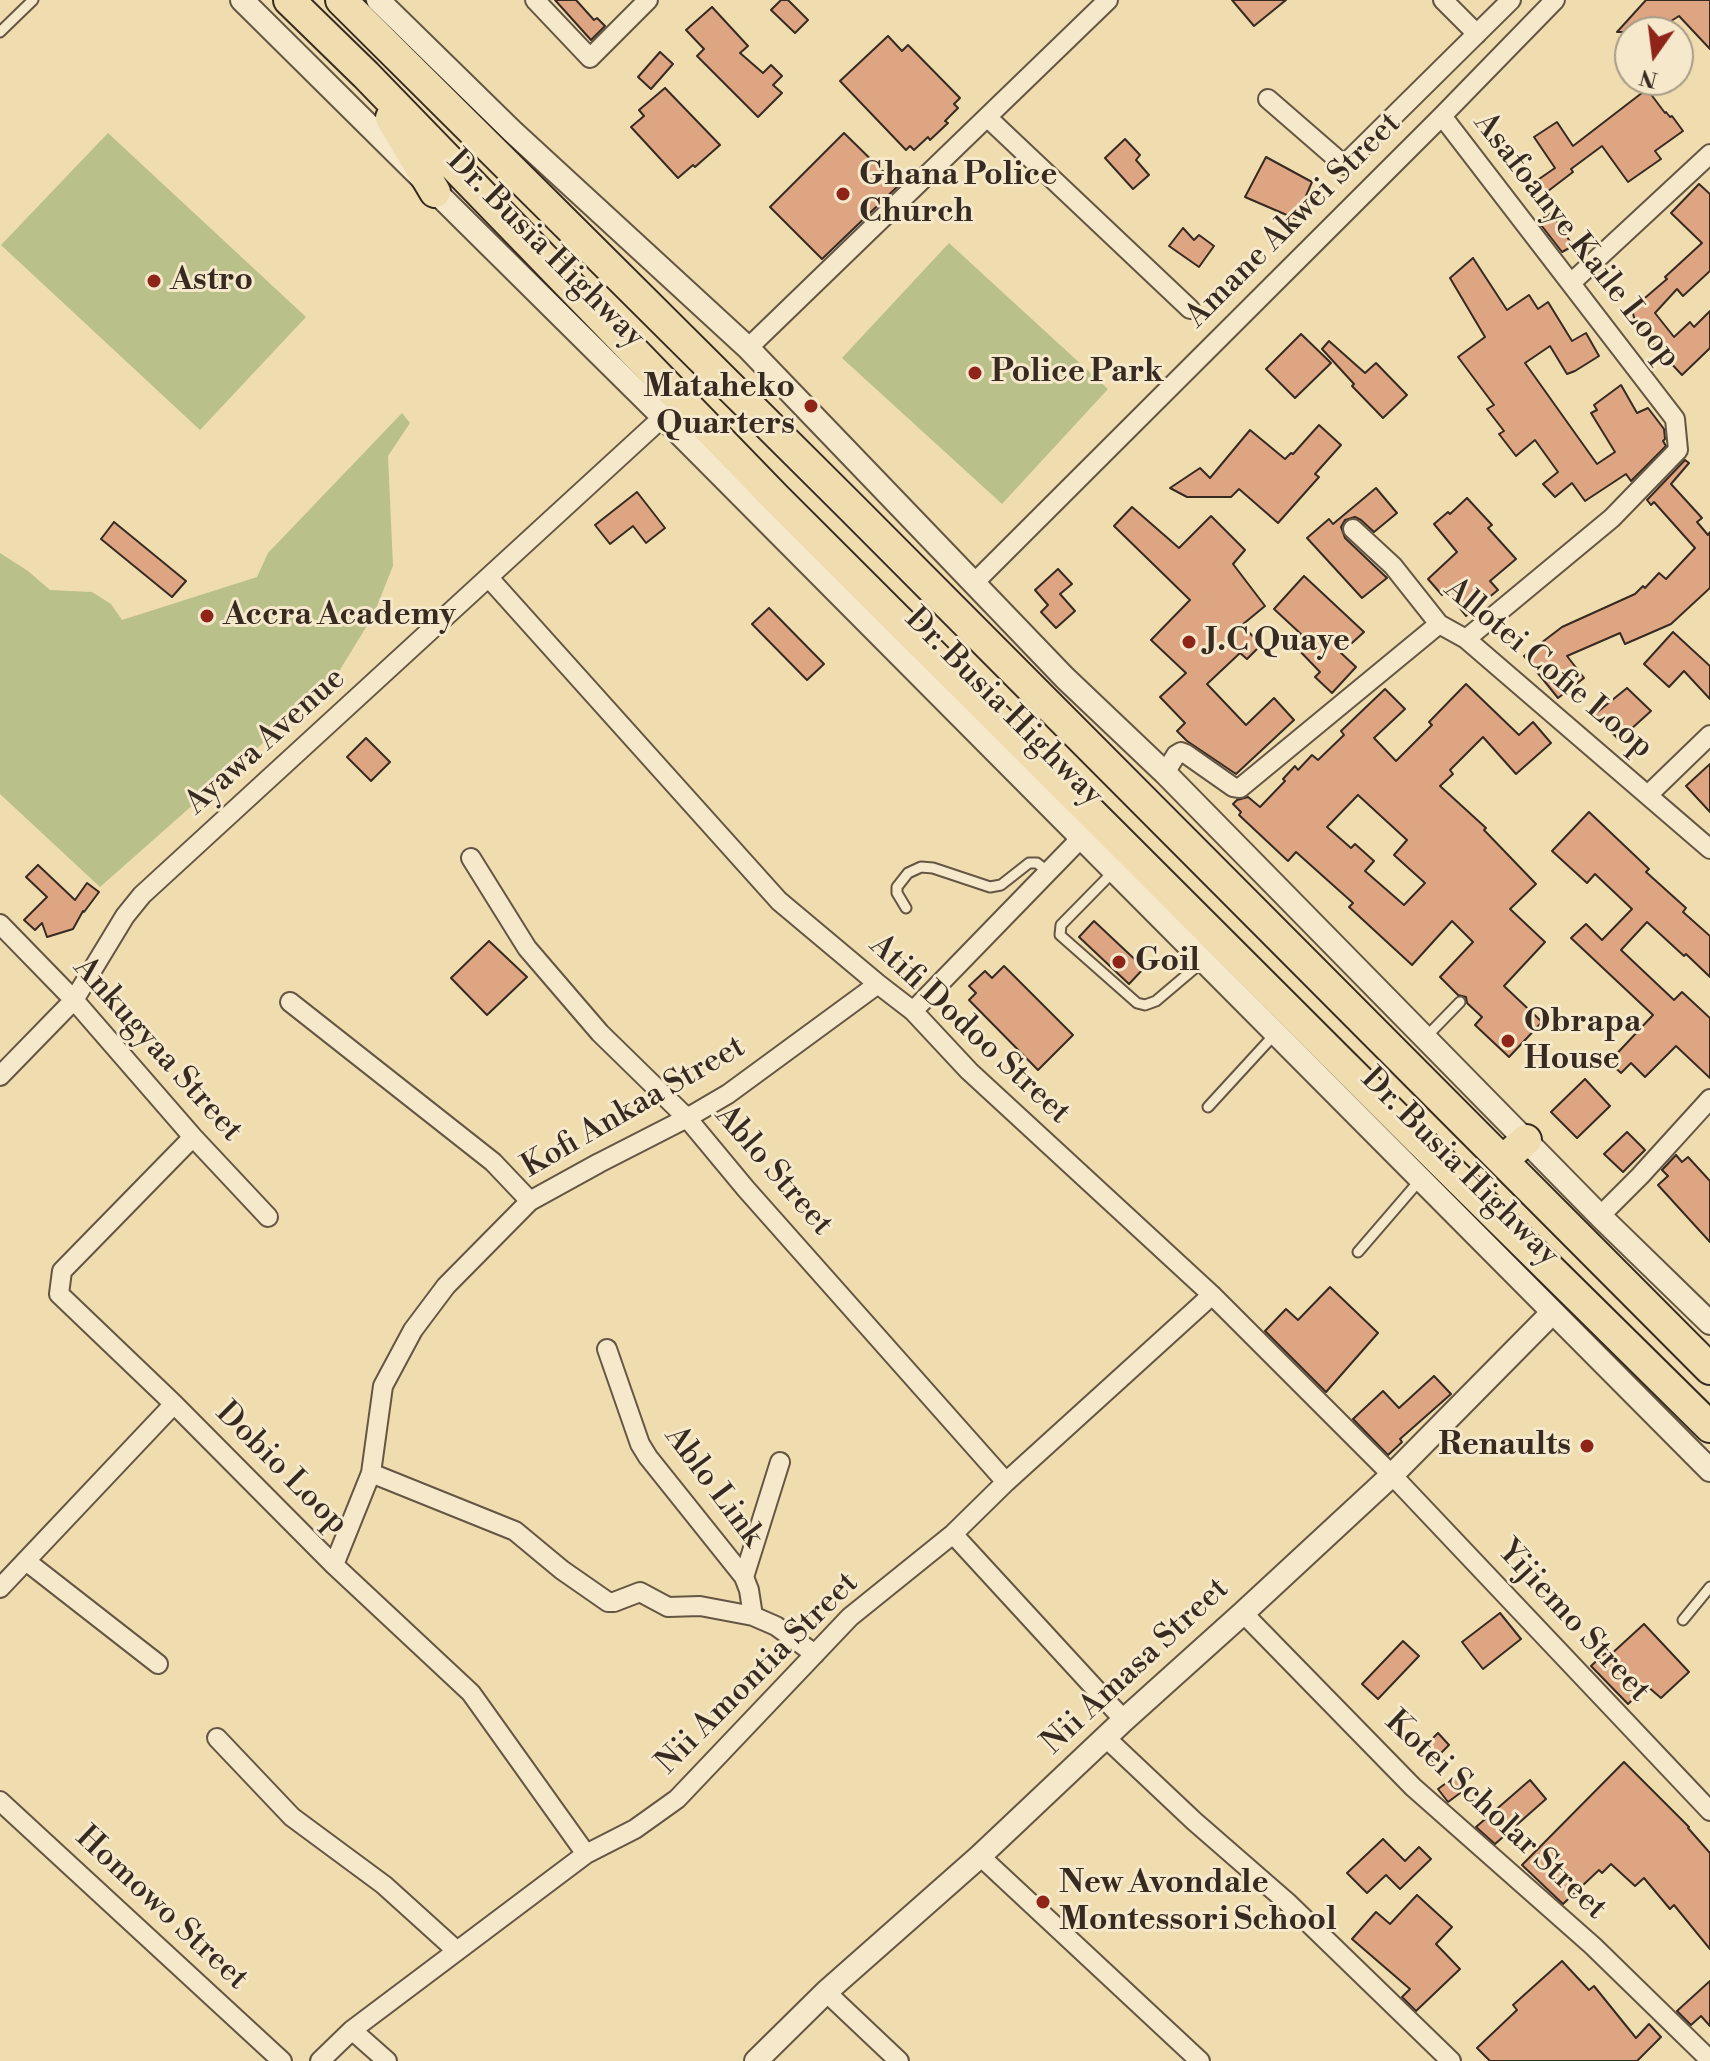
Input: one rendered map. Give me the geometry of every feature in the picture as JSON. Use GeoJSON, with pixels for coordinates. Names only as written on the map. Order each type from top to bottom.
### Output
{"type":"FeatureCollection","features":[{"type":"Feature","properties":{"kind":"highway","name":"Dr. Busia Highway"},"geometry":{"type":"LineString","coordinates":[[289,0],[366,75],[775,497],[1710,1427]]}},
{"type":"Feature","properties":{"kind":"highway","name":"Dr. Busia Highway"},"geometry":{"type":"LineString","coordinates":[[341,0],[829,484],[1710,1369]]}},
{"type":"Feature","properties":{"kind":"highway"},"geometry":{"type":"LineString","coordinates":[[366,75],[435,192]]}},
{"type":"Feature","properties":{"kind":"highway"},"geometry":{"type":"LineString","coordinates":[[1503,1160],[1526,1140]]}},
{"type":"Feature","properties":{"kind":"street","name":"Dr. Busia Highway"},"geometry":{"type":"LineString","coordinates":[[242,0],[663,417],[1710,1470]]}},
{"type":"Feature","properties":{"kind":"street","name":"Dr. Busia Highway"},"geometry":{"type":"LineString","coordinates":[[378,0],[512,131],[748,348],[1065,678],[1165,773],[1600,1216],[1710,1323]]}},
{"type":"Feature","properties":{"kind":"street"},"geometry":{"type":"LineString","coordinates":[[535,0],[590,58],[648,0]]}},
{"type":"Feature","properties":{"kind":"street"},"geometry":{"type":"LineString","coordinates":[[748,348],[1108,0]]}},
{"type":"Feature","properties":{"kind":"street"},"geometry":{"type":"LineString","coordinates":[[1443,0],[1477,34]]}},
{"type":"Feature","properties":{"kind":"street"},"geometry":{"type":"LineString","coordinates":[[1268,99],[1344,165],[1511,0]]}},
{"type":"Feature","properties":{"kind":"street","name":"Amane Akwei Street"},"geometry":{"type":"LineString","coordinates":[[973,584],[1555,0]]}},
{"type":"Feature","properties":{"kind":"street","name":"Asafoanye Kaile Loop"},"geometry":{"type":"LineString","coordinates":[[1442,116],[1675,419],[1678,450],[1612,518],[1466,639]]}},
{"type":"Feature","properties":{"kind":"street"},"geometry":{"type":"LineString","coordinates":[[988,118],[1190,309]]}},
{"type":"Feature","properties":{"kind":"street"},"geometry":{"type":"LineString","coordinates":[[1571,283],[1710,154]]}},
{"type":"Feature","properties":{"kind":"street","name":"Ayawa Avenue"},"geometry":{"type":"LineString","coordinates":[[0,1076],[74,1000],[125,916],[142,895],[663,417]]}},
{"type":"Feature","properties":{"kind":"street","name":"Allotei Cofie Loop"},"geometry":{"type":"LineString","coordinates":[[1353,529],[1393,566],[1439,624],[1466,639],[1710,849]]}},
{"type":"Feature","properties":{"kind":"street","name":"Atifi Dodoo Street"},"geometry":{"type":"LineString","coordinates":[[489,578],[779,901],[913,1011],[969,1071],[1212,1295],[1392,1475]]}},
{"type":"Feature","properties":{"kind":"street"},"geometry":{"type":"LineString","coordinates":[[1165,773],[1181,752],[1233,787],[1240,788],[1439,624]]}},
{"type":"Feature","properties":{"kind":"street"},"geometry":{"type":"LineString","coordinates":[[1649,794],[1710,735]]}},
{"type":"Feature","properties":{"kind":"street"},"geometry":{"type":"LineString","coordinates":[[913,1011],[1082,837]]}},
{"type":"Feature","properties":{"kind":"street","name":"Ablo Street"},"geometry":{"type":"LineString","coordinates":[[471,858],[527,948],[600,1033],[687,1118],[1006,1482]]}},
{"type":"Feature","properties":{"kind":"street","name":"Ankugyaa Street"},"geometry":{"type":"LineString","coordinates":[[0,924],[74,1000],[193,1137],[268,1217]]}},
{"type":"Feature","properties":{"kind":"street","name":"Kofi Ankaa Street"},"geometry":{"type":"LineString","coordinates":[[334,1565],[371,1473],[383,1386],[413,1330],[446,1286],[530,1201],[728,1094],[878,984]]}},
{"type":"Feature","properties":{"kind":"street"},"geometry":{"type":"LineString","coordinates":[[290,1002],[493,1162],[530,1201]]}},
{"type":"Feature","properties":{"kind":"street"},"geometry":{"type":"LineString","coordinates":[[1600,1216],[1710,1099]]}},
{"type":"Feature","properties":{"kind":"street","name":"Dobio Loop"},"geometry":{"type":"LineString","coordinates":[[193,1137],[62,1271],[59,1294],[334,1565],[471,1693],[586,1854]]}},
{"type":"Feature","properties":{"kind":"street","name":"Nii Amontia Street"},"geometry":{"type":"LineString","coordinates":[[320,2061],[352,2030],[586,1854],[635,1829],[677,1799],[850,1617],[953,1534],[1212,1295]]}},
{"type":"Feature","properties":{"kind":"street","name":"Nii Amasa Street"},"geometry":{"type":"LineString","coordinates":[[756,2061],[826,1992],[980,1856],[1392,1475],[1552,1313]]}},
{"type":"Feature","properties":{"kind":"street","name":"Ablo Link"},"geometry":{"type":"LineString","coordinates":[[607,1349],[640,1444],[744,1577],[753,1616]]}},
{"type":"Feature","properties":{"kind":"street"},"geometry":{"type":"LineString","coordinates":[[0,1588],[174,1404]]}},
{"type":"Feature","properties":{"kind":"street"},"geometry":{"type":"LineString","coordinates":[[744,1577],[780,1462]]}},
{"type":"Feature","properties":{"kind":"street"},"geometry":{"type":"LineString","coordinates":[[371,1473],[515,1531],[562,1570],[608,1602],[640,1592],[668,1607],[700,1606],[753,1616],[776,1626],[815,1654]]}},
{"type":"Feature","properties":{"kind":"street","name":"Yijiemo Street"},"geometry":{"type":"LineString","coordinates":[[1392,1475],[1710,1811]]}},
{"type":"Feature","properties":{"kind":"street"},"geometry":{"type":"LineString","coordinates":[[953,1534],[1124,1720]]}},
{"type":"Feature","properties":{"kind":"street"},"geometry":{"type":"LineString","coordinates":[[26,1561],[158,1664]]}},
{"type":"Feature","properties":{"kind":"street","name":"Kotei Scholar Street"},"geometry":{"type":"LineString","coordinates":[[1243,1613],[1413,1787],[1593,1946],[1710,2060]]}},
{"type":"Feature","properties":{"kind":"street"},"geometry":{"type":"LineString","coordinates":[[217,1738],[292,1817],[384,1885],[457,1951]]}},
{"type":"Feature","properties":{"kind":"street"},"geometry":{"type":"LineString","coordinates":[[1106,1738],[1194,1821],[1287,1902],[1451,2061]]}},
{"type":"Feature","properties":{"kind":"street","name":"Homowo Street"},"geometry":{"type":"LineString","coordinates":[[0,1801],[282,2061]]}},
{"type":"Feature","properties":{"kind":"street"},"geometry":{"type":"LineString","coordinates":[[980,1856],[1200,2061]]}},
{"type":"Feature","properties":{"kind":"street"},"geometry":{"type":"LineString","coordinates":[[826,1992],[899,2061]]}},
{"type":"Feature","properties":{"kind":"street"},"geometry":{"type":"LineString","coordinates":[[352,2030],[387,2061]]}},
{"type":"Feature","properties":{"kind":"lane"},"geometry":{"type":"LineString","coordinates":[[0,32],[33,0]]}},
{"type":"Feature","properties":{"kind":"lane"},"geometry":{"type":"LineString","coordinates":[[906,908],[897,887],[908,873],[921,867],[990,887],[1001,885],[1029,863],[1037,863],[1048,872]]}},
{"type":"Feature","properties":{"kind":"lane"},"geometry":{"type":"LineString","coordinates":[[1114,871],[1061,925],[1060,935],[1137,1003],[1145,1005],[1156,1001],[1203,961]]}},
{"type":"Feature","properties":{"kind":"lane"},"geometry":{"type":"LineString","coordinates":[[1426,1038],[1460,1002]]}},
{"type":"Feature","properties":{"kind":"lane"},"geometry":{"type":"LineString","coordinates":[[1208,1107],[1275,1034]]}},
{"type":"Feature","properties":{"kind":"lane"},"geometry":{"type":"LineString","coordinates":[[1358,1252],[1420,1180]]}},
{"type":"Feature","properties":{"kind":"lane"},"geometry":{"type":"LineString","coordinates":[[1683,1620],[1710,1587]]}},
{"type":"Feature","properties":{"kind":"green space","name":"Astro"},"geometry":{"type":"Polygon","coordinates":[[[108,133],[306,317],[200,430],[1,245],[108,133]]]}},
{"type":"Feature","properties":{"kind":"green space","name":"Police Park"},"geometry":{"type":"Polygon","coordinates":[[[949,243],[1108,389],[1002,504],[842,358],[949,243]]]}},
{"type":"Feature","properties":{"kind":"green space"},"geometry":{"type":"Polygon","coordinates":[[[402,413],[410,423],[388,456],[393,566],[373,616],[333,681],[100,887],[0,794],[0,553],[50,590],[92,592],[111,604],[122,620],[257,577],[268,553],[402,413]]]}},
{"type":"Feature","properties":{"kind":"building"},"geometry":{"type":"Polygon","coordinates":[[[555,0],[576,0],[594,20],[597,18],[605,26],[591,40],[555,0]]]}},
{"type":"Feature","properties":{"kind":"building"},"geometry":{"type":"Polygon","coordinates":[[[781,0],[788,0],[808,20],[795,33],[771,10],[781,0]]]}},
{"type":"Feature","properties":{"kind":"building"},"geometry":{"type":"Polygon","coordinates":[[[1232,0],[1286,0],[1254,26],[1232,0]]]}},
{"type":"Feature","properties":{"kind":"building"},"geometry":{"type":"Polygon","coordinates":[[[1646,0],[1710,0],[1710,49],[1694,32],[1694,16],[1632,16],[1646,0]]]}},
{"type":"Feature","properties":{"kind":"building"},"geometry":{"type":"Polygon","coordinates":[[[712,7],[748,46],[740,53],[763,73],[771,65],[782,76],[773,85],[782,93],[758,117],[697,56],[704,49],[686,30],[712,7]]]}},
{"type":"Feature","properties":{"kind":"building"},"geometry":{"type":"Polygon","coordinates":[[[888,36],[902,51],[908,45],[960,98],[954,104],[958,108],[945,121],[948,123],[914,150],[910,146],[906,150],[840,81],[888,36]]]}},
{"type":"Feature","properties":{"kind":"building"},"geometry":{"type":"Polygon","coordinates":[[[660,52],[673,64],[651,89],[638,77],[660,52]]]}},
{"type":"Feature","properties":{"kind":"building"},"geometry":{"type":"Polygon","coordinates":[[[665,88],[720,145],[678,178],[631,127],[644,116],[639,110],[665,88]]]}},
{"type":"Feature","properties":{"kind":"building"},"geometry":{"type":"Polygon","coordinates":[[[1638,96],[1652,96],[1683,131],[1655,151],[1661,159],[1628,182],[1602,146],[1535,201],[1526,188],[1555,168],[1534,137],[1557,122],[1573,146],[1638,96]]]}},
{"type":"Feature","properties":{"kind":"building"},"geometry":{"type":"Polygon","coordinates":[[[844,133],[898,186],[822,259],[770,207],[844,133]]]}},
{"type":"Feature","properties":{"kind":"building"},"geometry":{"type":"Polygon","coordinates":[[[1125,139],[1140,155],[1136,160],[1149,175],[1133,189],[1105,158],[1125,139]]]}},
{"type":"Feature","properties":{"kind":"building"},"geometry":{"type":"Polygon","coordinates":[[[1266,157],[1312,182],[1296,219],[1245,197],[1266,157]]]}},
{"type":"Feature","properties":{"kind":"building"},"geometry":{"type":"Polygon","coordinates":[[[1699,184],[1710,194],[1710,271],[1683,296],[1677,289],[1655,313],[1674,337],[1690,322],[1694,327],[1710,311],[1710,348],[1682,375],[1636,326],[1632,309],[1702,243],[1671,213],[1699,184]]]}},
{"type":"Feature","properties":{"kind":"building"},"geometry":{"type":"Polygon","coordinates":[[[1551,213],[1573,246],[1562,252],[1538,221],[1551,213]]]}},
{"type":"Feature","properties":{"kind":"building"},"geometry":{"type":"Polygon","coordinates":[[[1183,228],[1194,240],[1199,235],[1214,246],[1199,267],[1169,246],[1183,228]]]}},
{"type":"Feature","properties":{"kind":"building"},"geometry":{"type":"Polygon","coordinates":[[[1473,258],[1507,310],[1529,295],[1538,309],[1548,302],[1572,341],[1586,333],[1599,356],[1575,371],[1567,374],[1550,346],[1525,363],[1597,464],[1615,452],[1591,413],[1597,410],[1594,405],[1621,385],[1637,413],[1648,408],[1664,429],[1666,446],[1631,481],[1626,474],[1585,501],[1572,483],[1555,497],[1543,484],[1558,472],[1535,440],[1516,456],[1499,434],[1504,431],[1487,409],[1494,405],[1458,357],[1485,337],[1450,278],[1473,258]]]}},
{"type":"Feature","properties":{"kind":"building"},"geometry":{"type":"Polygon","coordinates":[[[1301,334],[1331,363],[1295,398],[1266,369],[1301,334]]]}},
{"type":"Feature","properties":{"kind":"building"},"geometry":{"type":"Polygon","coordinates":[[[1329,341],[1365,373],[1376,363],[1407,395],[1383,418],[1322,349],[1329,341]]]}},
{"type":"Feature","properties":{"kind":"building"},"geometry":{"type":"Polygon","coordinates":[[[1319,425],[1341,445],[1315,474],[1319,477],[1278,523],[1239,489],[1231,497],[1187,497],[1170,488],[1200,468],[1210,478],[1250,430],[1285,459],[1319,425]]]}},
{"type":"Feature","properties":{"kind":"building"},"geometry":{"type":"Polygon","coordinates":[[[1685,460],[1689,463],[1671,484],[1702,518],[1697,522],[1708,535],[1710,532],[1710,588],[1671,624],[1625,644],[1620,633],[1567,656],[1584,678],[1558,698],[1524,656],[1562,627],[1635,594],[1643,586],[1645,588],[1659,573],[1666,579],[1695,548],[1654,502],[1651,505],[1647,500],[1685,460]]]}},
{"type":"Feature","properties":{"kind":"building"},"geometry":{"type":"Polygon","coordinates":[[[1376,488],[1397,513],[1374,532],[1355,517],[1345,520],[1341,527],[1345,538],[1387,578],[1362,598],[1307,538],[1329,519],[1333,524],[1376,488]]]}},
{"type":"Feature","properties":{"kind":"building"},"geometry":{"type":"Polygon","coordinates":[[[637,492],[665,528],[646,543],[633,526],[610,544],[595,525],[637,492]]]}},
{"type":"Feature","properties":{"kind":"building"},"geometry":{"type":"Polygon","coordinates":[[[1467,498],[1492,525],[1488,528],[1516,559],[1490,581],[1498,590],[1466,616],[1446,591],[1442,595],[1428,579],[1457,552],[1434,524],[1467,498]]]}},
{"type":"Feature","properties":{"kind":"building"},"geometry":{"type":"Polygon","coordinates":[[[1132,507],[1179,548],[1211,516],[1245,550],[1233,564],[1265,606],[1242,625],[1261,645],[1247,659],[1240,653],[1207,684],[1246,725],[1274,698],[1294,720],[1236,774],[1177,731],[1185,723],[1160,697],[1186,673],[1151,640],[1190,600],[1114,526],[1132,507]]]}},
{"type":"Feature","properties":{"kind":"building"},"geometry":{"type":"Polygon","coordinates":[[[114,522],[186,581],[172,597],[101,539],[114,522]]]}},
{"type":"Feature","properties":{"kind":"building"},"geometry":{"type":"Polygon","coordinates":[[[1058,569],[1072,584],[1060,594],[1075,611],[1056,628],[1041,612],[1048,605],[1035,590],[1058,569]]]}},
{"type":"Feature","properties":{"kind":"building"},"geometry":{"type":"Polygon","coordinates":[[[1304,576],[1364,632],[1341,653],[1356,667],[1332,693],[1315,677],[1320,672],[1293,644],[1302,635],[1274,609],[1304,576]]]}},
{"type":"Feature","properties":{"kind":"building"},"geometry":{"type":"Polygon","coordinates":[[[769,608],[824,664],[807,680],[752,624],[769,608]]]}},
{"type":"Feature","properties":{"kind":"building"},"geometry":{"type":"Polygon","coordinates":[[[1673,632],[1710,666],[1710,699],[1684,671],[1669,687],[1644,664],[1673,632]]]}},
{"type":"Feature","properties":{"kind":"building"},"geometry":{"type":"Polygon","coordinates":[[[1466,684],[1519,735],[1533,722],[1551,743],[1516,774],[1483,737],[1450,770],[1453,774],[1440,786],[1486,828],[1484,830],[1536,884],[1510,909],[1545,942],[1504,986],[1542,1022],[1509,1057],[1475,1025],[1482,1017],[1467,1003],[1466,997],[1458,995],[1440,977],[1473,942],[1452,921],[1412,965],[1349,907],[1353,903],[1296,852],[1288,861],[1239,815],[1241,812],[1233,804],[1248,797],[1260,807],[1295,766],[1298,770],[1312,755],[1318,760],[1344,735],[1341,731],[1385,689],[1405,709],[1374,738],[1396,761],[1432,725],[1429,722],[1466,684]],[[1358,795],[1327,827],[1351,848],[1355,844],[1374,861],[1365,871],[1404,905],[1425,883],[1394,855],[1407,840],[1358,795]]]}},
{"type":"Feature","properties":{"kind":"building"},"geometry":{"type":"Polygon","coordinates":[[[1627,688],[1651,711],[1619,740],[1595,714],[1627,688]]]}},
{"type":"Feature","properties":{"kind":"building"},"geometry":{"type":"Polygon","coordinates":[[[366,738],[390,762],[371,781],[347,757],[366,738]]]}},
{"type":"Feature","properties":{"kind":"building"},"geometry":{"type":"Polygon","coordinates":[[[1710,764],[1710,812],[1686,786],[1710,764]]]}},
{"type":"Feature","properties":{"kind":"building"},"geometry":{"type":"Polygon","coordinates":[[[1589,812],[1649,869],[1646,872],[1686,908],[1683,912],[1710,936],[1710,977],[1647,922],[1621,950],[1674,1000],[1682,992],[1710,1018],[1710,1078],[1676,1046],[1645,1077],[1631,1063],[1621,1073],[1609,1062],[1653,1015],[1571,938],[1586,924],[1602,940],[1632,909],[1595,874],[1587,883],[1552,851],[1589,812]]]}},
{"type":"Feature","properties":{"kind":"building"},"geometry":{"type":"Polygon","coordinates":[[[38,865],[75,900],[87,883],[99,892],[73,929],[47,937],[42,923],[35,930],[24,920],[47,897],[26,877],[38,865]]]}},
{"type":"Feature","properties":{"kind":"building"},"geometry":{"type":"Polygon","coordinates":[[[1094,921],[1144,968],[1129,984],[1079,937],[1094,921]]]}},
{"type":"Feature","properties":{"kind":"building"},"geometry":{"type":"Polygon","coordinates":[[[489,941],[527,977],[487,1015],[451,978],[489,941]]]}},
{"type":"Feature","properties":{"kind":"building"},"geometry":{"type":"Polygon","coordinates":[[[1004,966],[1073,1035],[1038,1070],[969,1000],[976,993],[969,986],[985,971],[992,978],[1004,966]]]}},
{"type":"Feature","properties":{"kind":"building"},"geometry":{"type":"Polygon","coordinates":[[[1585,1079],[1610,1106],[1577,1138],[1551,1112],[1585,1079]]]}},
{"type":"Feature","properties":{"kind":"building"},"geometry":{"type":"Polygon","coordinates":[[[1627,1132],[1645,1150],[1623,1172],[1604,1154],[1627,1132]]]}},
{"type":"Feature","properties":{"kind":"building"},"geometry":{"type":"Polygon","coordinates":[[[1676,1155],[1682,1162],[1688,1157],[1710,1181],[1710,1242],[1658,1185],[1668,1176],[1662,1170],[1676,1155]]]}},
{"type":"Feature","properties":{"kind":"building"},"geometry":{"type":"Polygon","coordinates":[[[1330,1287],[1378,1333],[1326,1392],[1265,1331],[1286,1309],[1298,1320],[1330,1287]]]}},
{"type":"Feature","properties":{"kind":"building"},"geometry":{"type":"Polygon","coordinates":[[[1434,1376],[1451,1394],[1400,1439],[1402,1442],[1388,1455],[1353,1419],[1383,1391],[1399,1408],[1434,1376]]]}},
{"type":"Feature","properties":{"kind":"building"},"geometry":{"type":"Polygon","coordinates":[[[1500,1613],[1521,1639],[1483,1669],[1462,1642],[1500,1613]]]}},
{"type":"Feature","properties":{"kind":"building"},"geometry":{"type":"Polygon","coordinates":[[[1644,1624],[1689,1672],[1661,1698],[1647,1686],[1628,1704],[1591,1666],[1605,1653],[1608,1657],[1644,1624]]]}},
{"type":"Feature","properties":{"kind":"building"},"geometry":{"type":"Polygon","coordinates":[[[1403,1641],[1419,1656],[1378,1699],[1362,1684],[1403,1641]]]}},
{"type":"Feature","properties":{"kind":"building"},"geometry":{"type":"Polygon","coordinates":[[[1438,1733],[1449,1745],[1433,1761],[1422,1749],[1438,1733]]]}},
{"type":"Feature","properties":{"kind":"building"},"geometry":{"type":"Polygon","coordinates":[[[1624,1762],[1689,1827],[1710,1853],[1710,1949],[1674,1905],[1670,1909],[1644,1878],[1635,1886],[1611,1864],[1602,1873],[1599,1870],[1563,1904],[1522,1865],[1624,1762]]]}},
{"type":"Feature","properties":{"kind":"building"},"geometry":{"type":"Polygon","coordinates":[[[1457,1775],[1467,1788],[1448,1802],[1438,1789],[1457,1775]]]}},
{"type":"Feature","properties":{"kind":"building"},"geometry":{"type":"Polygon","coordinates":[[[1530,1780],[1546,1799],[1495,1844],[1476,1827],[1530,1780]]]}},
{"type":"Feature","properties":{"kind":"building"},"geometry":{"type":"Polygon","coordinates":[[[1383,1839],[1405,1861],[1419,1847],[1431,1859],[1400,1889],[1386,1875],[1367,1893],[1347,1873],[1383,1839]]]}},
{"type":"Feature","properties":{"kind":"building"},"geometry":{"type":"Polygon","coordinates":[[[1417,1895],[1452,1927],[1436,1944],[1460,1969],[1416,2011],[1402,1997],[1410,1989],[1352,1939],[1376,1912],[1390,1924],[1417,1895]]]}},
{"type":"Feature","properties":{"kind":"building"},"geometry":{"type":"Polygon","coordinates":[[[1562,1961],[1589,1990],[1594,1986],[1636,2038],[1649,2024],[1661,2037],[1637,2061],[1490,2061],[1477,2048],[1517,2010],[1513,2005],[1562,1961]]]}},
{"type":"Feature","properties":{"kind":"building"},"geometry":{"type":"Polygon","coordinates":[[[1710,1981],[1710,2026],[1701,2016],[1691,2025],[1677,2011],[1710,1981]]]}},
{"type":"Feature","properties":{"kind":"place","name":"Ghana Police Church"},"geometry":{"type":"Point","coordinates":[843,194]}},
{"type":"Feature","properties":{"kind":"place","name":"Astro"},"geometry":{"type":"Point","coordinates":[154,281]}},
{"type":"Feature","properties":{"kind":"place","name":"Police Park"},"geometry":{"type":"Point","coordinates":[975,373]}},
{"type":"Feature","properties":{"kind":"place","name":"Mataheko Quarters"},"geometry":{"type":"Point","coordinates":[811,406]}},
{"type":"Feature","properties":{"kind":"place","name":"Accra Academy"},"geometry":{"type":"Point","coordinates":[207,616]}},
{"type":"Feature","properties":{"kind":"place","name":"J.C Quaye"},"geometry":{"type":"Point","coordinates":[1189,642]}},
{"type":"Feature","properties":{"kind":"place","name":"Goil"},"geometry":{"type":"Point","coordinates":[1119,962]}},
{"type":"Feature","properties":{"kind":"place","name":"Obrapa House"},"geometry":{"type":"Point","coordinates":[1508,1041]}},
{"type":"Feature","properties":{"kind":"place","name":"Renaults"},"geometry":{"type":"Point","coordinates":[1587,1446]}},
{"type":"Feature","properties":{"kind":"place","name":"New Avondale Montessori School"},"geometry":{"type":"Point","coordinates":[1043,1902]}}]}
